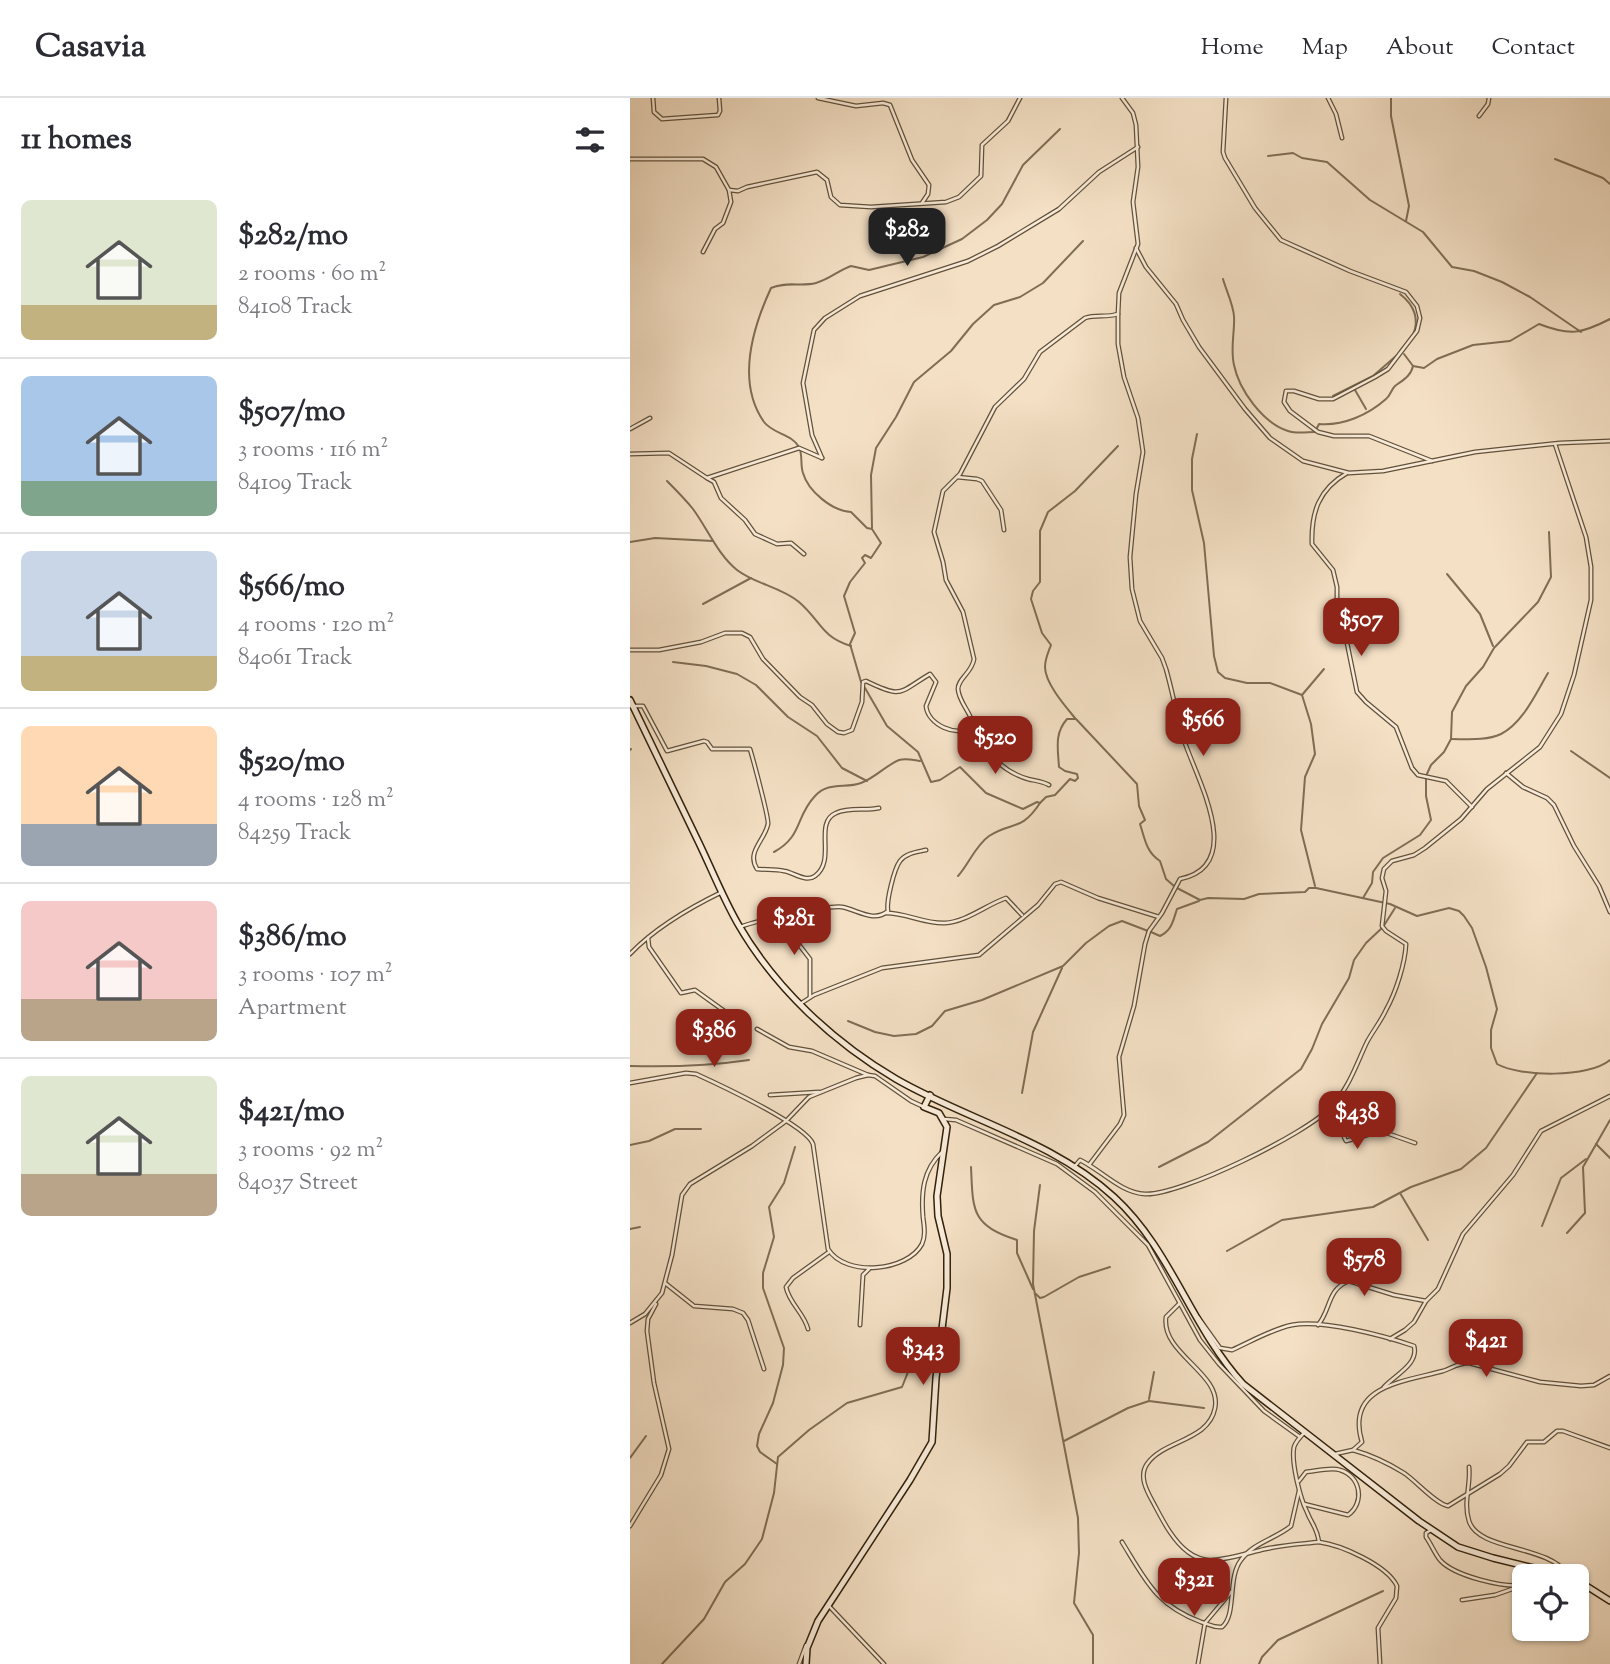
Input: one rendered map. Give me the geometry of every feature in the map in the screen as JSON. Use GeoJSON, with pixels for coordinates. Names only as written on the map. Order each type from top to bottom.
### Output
{"type":"FeatureCollection","features":[{"type":"Feature","properties":{"kind":"main road"},"geometry":{"type":"LineString","coordinates":[[631,704],[740,927],[777,978],[800,1004],[850,1050],[892,1076],[972,1117],[1041,1147],[1103,1187],[1134,1215],[1210,1343],[1235,1375],[1260,1399],[1302,1435],[1333,1454],[1458,1547],[1514,1564]]}},
{"type":"Feature","properties":{"kind":"main road"},"geometry":{"type":"LineString","coordinates":[[806,1664],[810,1640],[828,1605],[932,1442],[936,1378],[947,1288],[947,1254],[937,1196],[947,1127],[939,1114],[924,1107],[930,1095]]}},
{"type":"Feature","properties":{"kind":"main road"},"geometry":{"type":"LineString","coordinates":[[1589,1588],[1610,1601]]}},
{"type":"Feature","properties":{"kind":"street"},"geometry":{"type":"LineString","coordinates":[[653,98],[654,112],[662,119],[718,114],[719,98]]}},
{"type":"Feature","properties":{"kind":"street"},"geometry":{"type":"LineString","coordinates":[[818,98],[856,106],[883,103],[890,105],[912,160],[929,185],[928,194],[920,203]]}},
{"type":"Feature","properties":{"kind":"street"},"geometry":{"type":"LineString","coordinates":[[729,190],[736,191],[817,173],[825,177],[831,197],[840,205],[889,207],[952,201],[977,180],[981,172],[982,145],[1008,121],[1020,98]]}},
{"type":"Feature","properties":{"kind":"street"},"geometry":{"type":"LineString","coordinates":[[1089,1165],[1124,1115],[1119,1056],[1134,1006],[1149,931],[1180,879],[1194,875],[1208,863],[1213,852],[1213,825],[1207,798],[1184,740],[1164,663],[1140,621],[1133,596],[1130,557],[1143,452],[1142,434],[1121,359],[1118,314],[1119,293],[1136,248],[1137,231],[1133,202],[1138,147],[1133,113],[1122,98]]}},
{"type":"Feature","properties":{"kind":"street"},"geometry":{"type":"LineString","coordinates":[[1227,98],[1223,152],[1225,158],[1255,208],[1281,240],[1350,271],[1406,292],[1414,299],[1419,317],[1418,331],[1388,369],[1333,399],[1319,399],[1286,391],[1284,402],[1290,411],[1318,432],[1334,436],[1369,436],[1432,461]]}},
{"type":"Feature","properties":{"kind":"street"},"geometry":{"type":"LineString","coordinates":[[1328,98],[1336,114],[1342,138]]}},
{"type":"Feature","properties":{"kind":"street"},"geometry":{"type":"LineString","coordinates":[[1479,116],[1489,98]]}},
{"type":"Feature","properties":{"kind":"street"},"geometry":{"type":"LineString","coordinates":[[707,478],[800,448],[822,458],[812,435],[803,383],[814,330],[819,323],[860,296],[968,261],[998,246],[1059,209],[1099,172],[1138,147]]}},
{"type":"Feature","properties":{"kind":"street"},"geometry":{"type":"LineString","coordinates":[[630,159],[703,159],[716,167],[729,190],[731,202],[728,213],[715,229],[704,252]]}},
{"type":"Feature","properties":{"kind":"street"},"geometry":{"type":"LineString","coordinates":[[1136,248],[1146,267],[1176,304],[1199,347],[1245,409],[1270,438],[1303,461],[1348,473],[1383,471],[1475,452],[1555,443],[1610,441]]}},
{"type":"Feature","properties":{"kind":"street"},"geometry":{"type":"LineString","coordinates":[[1049,785],[1024,778],[1000,765],[981,746],[972,728],[972,720],[958,691],[959,684],[973,666],[974,659],[963,612],[946,580],[934,532],[943,491],[971,458],[995,407],[1024,379],[1040,352],[1085,318],[1104,318],[1118,314]]}},
{"type":"Feature","properties":{"kind":"street"},"geometry":{"type":"LineString","coordinates":[[630,429],[650,418]]}},
{"type":"Feature","properties":{"kind":"street"},"geometry":{"type":"LineString","coordinates":[[1075,1175],[1080,1160],[1137,1193],[1171,1191],[1255,1154],[1320,1118],[1355,1072],[1367,1042],[1388,1007],[1406,944],[1382,926],[1385,900],[1382,873],[1388,864],[1420,852],[1455,824],[1480,796],[1506,773],[1540,747],[1561,714],[1574,675],[1591,600],[1591,568],[1586,537],[1555,443]]}},
{"type":"Feature","properties":{"kind":"street"},"geometry":{"type":"LineString","coordinates":[[630,454],[669,453],[714,482],[721,498],[745,520],[755,534],[777,544],[791,543],[804,555]]}},
{"type":"Feature","properties":{"kind":"street"},"geometry":{"type":"LineString","coordinates":[[1348,473],[1334,481],[1318,501],[1313,519],[1312,544],[1333,570],[1337,587],[1337,611],[1346,638],[1354,687],[1366,702],[1396,727],[1412,768],[1418,775],[1446,780],[1472,807]]}},
{"type":"Feature","properties":{"kind":"street"},"geometry":{"type":"LineString","coordinates":[[957,477],[982,481],[1001,510],[1004,530]]}},
{"type":"Feature","properties":{"kind":"street"},"geometry":{"type":"LineString","coordinates":[[630,650],[659,650],[701,642],[725,633],[750,636],[763,659],[800,697],[812,705],[827,724],[844,733],[852,730],[858,716],[863,682],[897,693],[912,687],[930,674],[936,682],[926,706],[930,716],[950,730],[963,732],[972,728]]}},
{"type":"Feature","properties":{"kind":"street"},"geometry":{"type":"LineString","coordinates":[[631,704],[643,706],[667,751],[704,741],[707,741],[712,749],[750,749],[768,821],[755,852],[754,866],[759,870],[784,871],[807,879],[812,878],[817,875],[824,862],[827,846],[825,828],[831,817],[840,811],[879,808]]}},
{"type":"Feature","properties":{"kind":"street"},"geometry":{"type":"LineString","coordinates":[[1506,773],[1522,787],[1547,798],[1554,805],[1574,846],[1599,886],[1610,912]]}},
{"type":"Feature","properties":{"kind":"street"},"geometry":{"type":"LineString","coordinates":[[886,913],[887,899],[899,862],[908,855],[926,850]]}},
{"type":"Feature","properties":{"kind":"street"},"geometry":{"type":"LineString","coordinates":[[800,1004],[810,997],[883,968],[979,955],[1038,905],[1055,884],[1061,882],[1098,898],[1159,917]]}},
{"type":"Feature","properties":{"kind":"street"},"geometry":{"type":"LineString","coordinates":[[630,954],[672,920],[722,892]]}},
{"type":"Feature","properties":{"kind":"street"},"geometry":{"type":"LineString","coordinates":[[740,927],[835,906],[873,917],[886,913],[902,914],[924,922],[949,923],[1006,898],[1024,916]]}},
{"type":"Feature","properties":{"kind":"street"},"geometry":{"type":"LineString","coordinates":[[789,916],[800,946],[810,959],[810,997]]}},
{"type":"Feature","properties":{"kind":"street"},"geometry":{"type":"LineString","coordinates":[[648,938],[649,947],[681,993],[695,990],[733,1018]]}},
{"type":"Feature","properties":{"kind":"street"},"geometry":{"type":"LineString","coordinates":[[757,1028],[789,1047],[812,1051],[875,1076],[924,1107]]}},
{"type":"Feature","properties":{"kind":"street"},"geometry":{"type":"LineString","coordinates":[[630,1083],[686,1073],[696,1074],[786,1121],[811,1139],[829,1252],[850,1267],[870,1268],[909,1257],[919,1247],[924,1236],[922,1195],[925,1180],[930,1166],[945,1150]]}},
{"type":"Feature","properties":{"kind":"street"},"geometry":{"type":"LineString","coordinates":[[630,1527],[661,1475],[669,1449],[654,1384],[647,1331],[648,1319],[664,1283],[682,1195],[690,1184],[709,1170],[752,1146],[786,1121],[809,1097],[868,1075]]}},
{"type":"Feature","properties":{"kind":"street"},"geometry":{"type":"LineString","coordinates":[[770,1095],[822,1092]]}},
{"type":"Feature","properties":{"kind":"street"},"geometry":{"type":"LineString","coordinates":[[1390,1339],[1410,1327],[1426,1301],[1438,1289],[1463,1234],[1513,1175],[1541,1131],[1610,1096]]}},
{"type":"Feature","properties":{"kind":"street"},"geometry":{"type":"LineString","coordinates":[[1330,1108],[1346,1141],[1381,1131],[1415,1143]]}},
{"type":"Feature","properties":{"kind":"street"},"geometry":{"type":"LineString","coordinates":[[944,1119],[956,1120],[1057,1164],[1075,1175],[1151,1243],[1179,1304],[1200,1340],[1240,1388],[1264,1411],[1302,1435],[1293,1449],[1299,1490],[1318,1532],[1318,1542]]}},
{"type":"Feature","properties":{"kind":"street"},"geometry":{"type":"LineString","coordinates":[[808,1329],[786,1287],[793,1278],[829,1252]]}},
{"type":"Feature","properties":{"kind":"street"},"geometry":{"type":"LineString","coordinates":[[860,1325],[863,1275],[870,1268]]}},
{"type":"Feature","properties":{"kind":"street"},"geometry":{"type":"LineString","coordinates":[[1318,1325],[1325,1315],[1331,1296],[1343,1283],[1349,1281],[1394,1295],[1426,1301]]}},
{"type":"Feature","properties":{"kind":"street"},"geometry":{"type":"LineString","coordinates":[[664,1283],[694,1306],[733,1309],[743,1313],[764,1369]]}},
{"type":"Feature","properties":{"kind":"street"},"geometry":{"type":"LineString","coordinates":[[630,1321],[645,1314],[657,1301]]}},
{"type":"Feature","properties":{"kind":"street"},"geometry":{"type":"LineString","coordinates":[[1179,1304],[1166,1317],[1168,1337],[1209,1386],[1216,1405],[1206,1424],[1152,1458],[1144,1471],[1145,1483],[1163,1522],[1187,1552],[1211,1560],[1318,1542],[1339,1545],[1383,1569],[1394,1580],[1398,1591],[1377,1633],[1380,1664]]}},
{"type":"Feature","properties":{"kind":"street"},"geometry":{"type":"LineString","coordinates":[[1196,1316],[1203,1321],[1220,1348],[1226,1350],[1232,1350],[1290,1326],[1318,1325],[1414,1346],[1415,1355],[1412,1362],[1371,1395],[1362,1409],[1357,1427],[1362,1442],[1353,1450],[1333,1454]]}},
{"type":"Feature","properties":{"kind":"street"},"geometry":{"type":"LineString","coordinates":[[1381,1389],[1463,1363],[1540,1382],[1589,1386],[1610,1376]]}},
{"type":"Feature","properties":{"kind":"street"},"geometry":{"type":"LineString","coordinates":[[1353,1450],[1381,1460],[1402,1472],[1442,1505],[1452,1505],[1465,1493],[1489,1482],[1510,1466],[1524,1444],[1530,1441],[1544,1442],[1557,1431],[1578,1435],[1610,1448]]}},
{"type":"Feature","properties":{"kind":"street"},"geometry":{"type":"LineString","coordinates":[[1469,1467],[1465,1493],[1468,1520],[1474,1531],[1495,1542],[1517,1547],[1558,1564]]}},
{"type":"Feature","properties":{"kind":"street"},"geometry":{"type":"LineString","coordinates":[[1298,1481],[1306,1472],[1336,1469],[1344,1471],[1358,1487],[1359,1499],[1353,1512],[1348,1515],[1304,1504]]}},
{"type":"Feature","properties":{"kind":"street"},"geometry":{"type":"LineString","coordinates":[[1122,1542],[1154,1593],[1182,1615],[1217,1628],[1227,1623],[1235,1569],[1247,1553],[1290,1526],[1299,1490]]}},
{"type":"Feature","properties":{"kind":"street"},"geometry":{"type":"LineString","coordinates":[[1433,1530],[1426,1533],[1426,1536],[1439,1559],[1450,1568],[1482,1580],[1512,1584]]}},
{"type":"Feature","properties":{"kind":"street"},"geometry":{"type":"LineString","coordinates":[[1462,1600],[1495,1595],[1512,1589]]}},
{"type":"Feature","properties":{"kind":"street"},"geometry":{"type":"LineString","coordinates":[[1198,1664],[1205,1623],[1231,1592]]}},
{"type":"Feature","properties":{"kind":"street"},"geometry":{"type":"LineString","coordinates":[[828,1605],[884,1664]]}},
{"type":"Feature","properties":{"kind":"street"},"geometry":{"type":"LineString","coordinates":[[799,1664],[804,1648],[810,1640]]}},
{"type":"Feature","properties":{"kind":"waterway"},"geometry":{"type":"LineString","coordinates":[[1391,98],[1391,116],[1409,206],[1406,221]]}},
{"type":"Feature","properties":{"kind":"waterway"},"geometry":{"type":"LineString","coordinates":[[861,682],[850,644],[855,633],[844,596],[850,582],[865,563],[862,558],[865,555],[871,558],[881,543],[872,529],[867,528],[851,512],[836,508],[815,493],[803,473],[799,447],[792,439],[764,422],[751,390],[749,372],[758,320],[771,288],[816,283],[851,266],[869,270],[923,257],[962,239],[987,220],[1002,204],[1023,165],[1060,129]]}},
{"type":"Feature","properties":{"kind":"waterway"},"geometry":{"type":"LineString","coordinates":[[1268,156],[1293,153],[1302,158],[1327,162],[1370,200],[1423,232],[1452,267],[1474,271],[1502,282],[1530,297],[1581,332]]}},
{"type":"Feature","properties":{"kind":"waterway"},"geometry":{"type":"LineString","coordinates":[[1555,159],[1603,178],[1610,184]]}},
{"type":"Feature","properties":{"kind":"waterway"},"geometry":{"type":"LineString","coordinates":[[872,528],[871,475],[876,448],[914,382],[951,351],[973,324],[994,305],[1020,297],[1043,283],[1083,241]]}},
{"type":"Feature","properties":{"kind":"waterway"},"geometry":{"type":"LineString","coordinates":[[1223,279],[1234,316],[1234,365],[1247,395],[1261,413],[1279,427],[1295,432],[1315,432]]}},
{"type":"Feature","properties":{"kind":"waterway"},"geometry":{"type":"LineString","coordinates":[[1400,294],[1409,303],[1416,317],[1413,335]]}},
{"type":"Feature","properties":{"kind":"waterway"},"geometry":{"type":"LineString","coordinates":[[1317,428],[1319,424],[1346,421],[1371,410],[1409,375],[1413,366],[1424,368],[1437,359],[1473,345],[1510,341],[1539,324],[1575,332],[1610,319]]}},
{"type":"Feature","properties":{"kind":"waterway"},"geometry":{"type":"LineString","coordinates":[[1400,351],[1405,345]]}},
{"type":"Feature","properties":{"kind":"waterway"},"geometry":{"type":"LineString","coordinates":[[1404,354],[1413,366]]}},
{"type":"Feature","properties":{"kind":"waterway"},"geometry":{"type":"LineString","coordinates":[[1333,396],[1373,376],[1396,356]]}},
{"type":"Feature","properties":{"kind":"waterway"},"geometry":{"type":"LineString","coordinates":[[1355,390],[1366,409]]}},
{"type":"Feature","properties":{"kind":"waterway"},"geometry":{"type":"LineString","coordinates":[[1197,434],[1192,459],[1192,490],[1204,543],[1214,656],[1218,672],[1225,678],[1247,683],[1270,683],[1302,695],[1311,724],[1315,754],[1305,777],[1301,830],[1315,886]]}},
{"type":"Feature","properties":{"kind":"waterway"},"geometry":{"type":"LineString","coordinates":[[1075,718],[1048,680],[1045,664],[1051,645],[1042,633],[1031,599],[1040,582],[1040,531],[1048,512],[1075,491],[1118,446]]}},
{"type":"Feature","properties":{"kind":"waterway"},"geometry":{"type":"LineString","coordinates":[[667,481],[693,509],[730,564],[752,579],[792,597],[833,638],[851,646]]}},
{"type":"Feature","properties":{"kind":"waterway"},"geometry":{"type":"LineString","coordinates":[[1426,776],[1451,739],[1452,712],[1466,686],[1483,667],[1494,648],[1538,602],[1551,577],[1549,532]]}},
{"type":"Feature","properties":{"kind":"waterway"},"geometry":{"type":"LineString","coordinates":[[630,542],[655,538],[713,541]]}},
{"type":"Feature","properties":{"kind":"waterway"},"geometry":{"type":"LineString","coordinates":[[1447,574],[1480,614],[1493,646]]}},
{"type":"Feature","properties":{"kind":"waterway"},"geometry":{"type":"LineString","coordinates":[[703,604],[751,578]]}},
{"type":"Feature","properties":{"kind":"waterway"},"geometry":{"type":"LineString","coordinates":[[673,662],[706,666],[737,674],[756,685],[788,717],[817,736],[842,768],[867,781]]}},
{"type":"Feature","properties":{"kind":"waterway"},"geometry":{"type":"LineString","coordinates":[[1302,695],[1324,669]]}},
{"type":"Feature","properties":{"kind":"waterway"},"geometry":{"type":"LineString","coordinates":[[1451,739],[1489,738],[1509,729],[1528,707],[1548,673]]}},
{"type":"Feature","properties":{"kind":"waterway"},"geometry":{"type":"LineString","coordinates":[[865,688],[887,726],[918,752],[931,782],[940,780],[960,767],[986,793],[1023,809],[1055,795],[1070,779],[1075,781],[1078,778],[1077,774],[1059,767],[1058,748],[1058,736],[1063,725],[1067,719],[1076,719],[1137,784],[1139,806],[1145,820],[1140,824],[1145,840],[1152,854],[1160,861],[1166,879],[1174,886]]}},
{"type":"Feature","properties":{"kind":"waterway"},"geometry":{"type":"LineString","coordinates":[[1571,751],[1610,778]]}},
{"type":"Feature","properties":{"kind":"waterway"},"geometry":{"type":"LineString","coordinates":[[774,852],[790,839],[804,811],[820,791],[861,783],[899,760],[920,761]]}},
{"type":"Feature","properties":{"kind":"waterway"},"geometry":{"type":"LineString","coordinates":[[1363,898],[1372,883],[1373,872],[1383,858],[1420,835],[1431,820],[1426,779]]}},
{"type":"Feature","properties":{"kind":"waterway"},"geometry":{"type":"LineString","coordinates":[[958,876],[984,840],[997,831],[1022,822],[1040,803]]}},
{"type":"Feature","properties":{"kind":"waterway"},"geometry":{"type":"LineString","coordinates":[[1177,888],[1200,900],[1244,899],[1259,894],[1305,892],[1309,888],[1316,888],[1390,904],[1417,916],[1449,908],[1459,911],[1472,928],[1497,1009],[1491,1030],[1491,1048],[1497,1064],[1521,1071],[1554,1074],[1587,1070],[1610,1060]]}},
{"type":"Feature","properties":{"kind":"waterway"},"geometry":{"type":"LineString","coordinates":[[1151,932],[1160,936],[1164,934],[1172,925],[1177,909],[1199,901]]}},
{"type":"Feature","properties":{"kind":"waterway"},"geometry":{"type":"LineString","coordinates":[[1159,1167],[1208,1142],[1301,1069],[1322,1024],[1349,978],[1354,960],[1366,943],[1383,927],[1395,908]]}},
{"type":"Feature","properties":{"kind":"waterway"},"geometry":{"type":"LineString","coordinates":[[848,1021],[894,1036],[916,1034],[932,1026],[945,1011],[982,1000],[1063,966],[1086,943],[1109,926],[1122,921],[1148,931]]}},
{"type":"Feature","properties":{"kind":"waterway"},"geometry":{"type":"LineString","coordinates":[[1022,1093],[1033,1032],[1062,968]]}},
{"type":"Feature","properties":{"kind":"waterway"},"geometry":{"type":"LineString","coordinates":[[630,1066],[690,1066],[749,1060]]}},
{"type":"Feature","properties":{"kind":"waterway"},"geometry":{"type":"LineString","coordinates":[[1227,1251],[1282,1220],[1373,1207],[1411,1187],[1461,1169],[1486,1148],[1537,1073]]}},
{"type":"Feature","properties":{"kind":"waterway"},"geometry":{"type":"LineString","coordinates":[[1567,1233],[1585,1213],[1583,1167],[1610,1120]]}},
{"type":"Feature","properties":{"kind":"waterway"},"geometry":{"type":"LineString","coordinates":[[630,1145],[649,1141],[675,1129],[701,1129]]}},
{"type":"Feature","properties":{"kind":"waterway"},"geometry":{"type":"LineString","coordinates":[[1596,1144],[1610,1158]]}},
{"type":"Feature","properties":{"kind":"waterway"},"geometry":{"type":"LineString","coordinates":[[777,1464],[760,1452],[757,1446],[759,1434],[773,1403],[783,1365],[784,1348],[763,1288],[763,1273],[774,1237],[769,1207],[784,1183],[795,1147]]}},
{"type":"Feature","properties":{"kind":"waterway"},"geometry":{"type":"LineString","coordinates":[[1542,1226],[1561,1178],[1586,1159]]}},
{"type":"Feature","properties":{"kind":"waterway"},"geometry":{"type":"LineString","coordinates":[[971,1167],[974,1205],[978,1214],[991,1228],[1017,1240],[1017,1253],[1033,1289]]}},
{"type":"Feature","properties":{"kind":"waterway"},"geometry":{"type":"LineString","coordinates":[[1040,1185],[1034,1231],[1033,1284],[1078,1518],[1079,1553],[1074,1603],[1093,1635],[1093,1664]]}},
{"type":"Feature","properties":{"kind":"waterway"},"geometry":{"type":"LineString","coordinates":[[1400,1193],[1428,1240]]}},
{"type":"Feature","properties":{"kind":"waterway"},"geometry":{"type":"LineString","coordinates":[[630,1229],[640,1227]]}},
{"type":"Feature","properties":{"kind":"waterway"},"geometry":{"type":"LineString","coordinates":[[1036,1294],[1040,1298],[1044,1297],[1079,1277],[1110,1267]]}},
{"type":"Feature","properties":{"kind":"waterway"},"geometry":{"type":"LineString","coordinates":[[662,1664],[704,1619],[725,1582],[745,1564],[762,1539],[774,1493],[778,1457],[809,1430],[847,1403],[902,1387],[912,1362]]}},
{"type":"Feature","properties":{"kind":"waterway"},"geometry":{"type":"LineString","coordinates":[[1149,1399],[1154,1372]]}},
{"type":"Feature","properties":{"kind":"waterway"},"geometry":{"type":"LineString","coordinates":[[1064,1441],[1128,1408],[1149,1401],[1204,1408]]}},
{"type":"Feature","properties":{"kind":"waterway"},"geometry":{"type":"LineString","coordinates":[[630,1458],[646,1436]]}},
{"type":"Feature","properties":{"kind":"waterway"},"geometry":{"type":"LineString","coordinates":[[1259,1664],[1278,1640],[1383,1591]]}}]}
